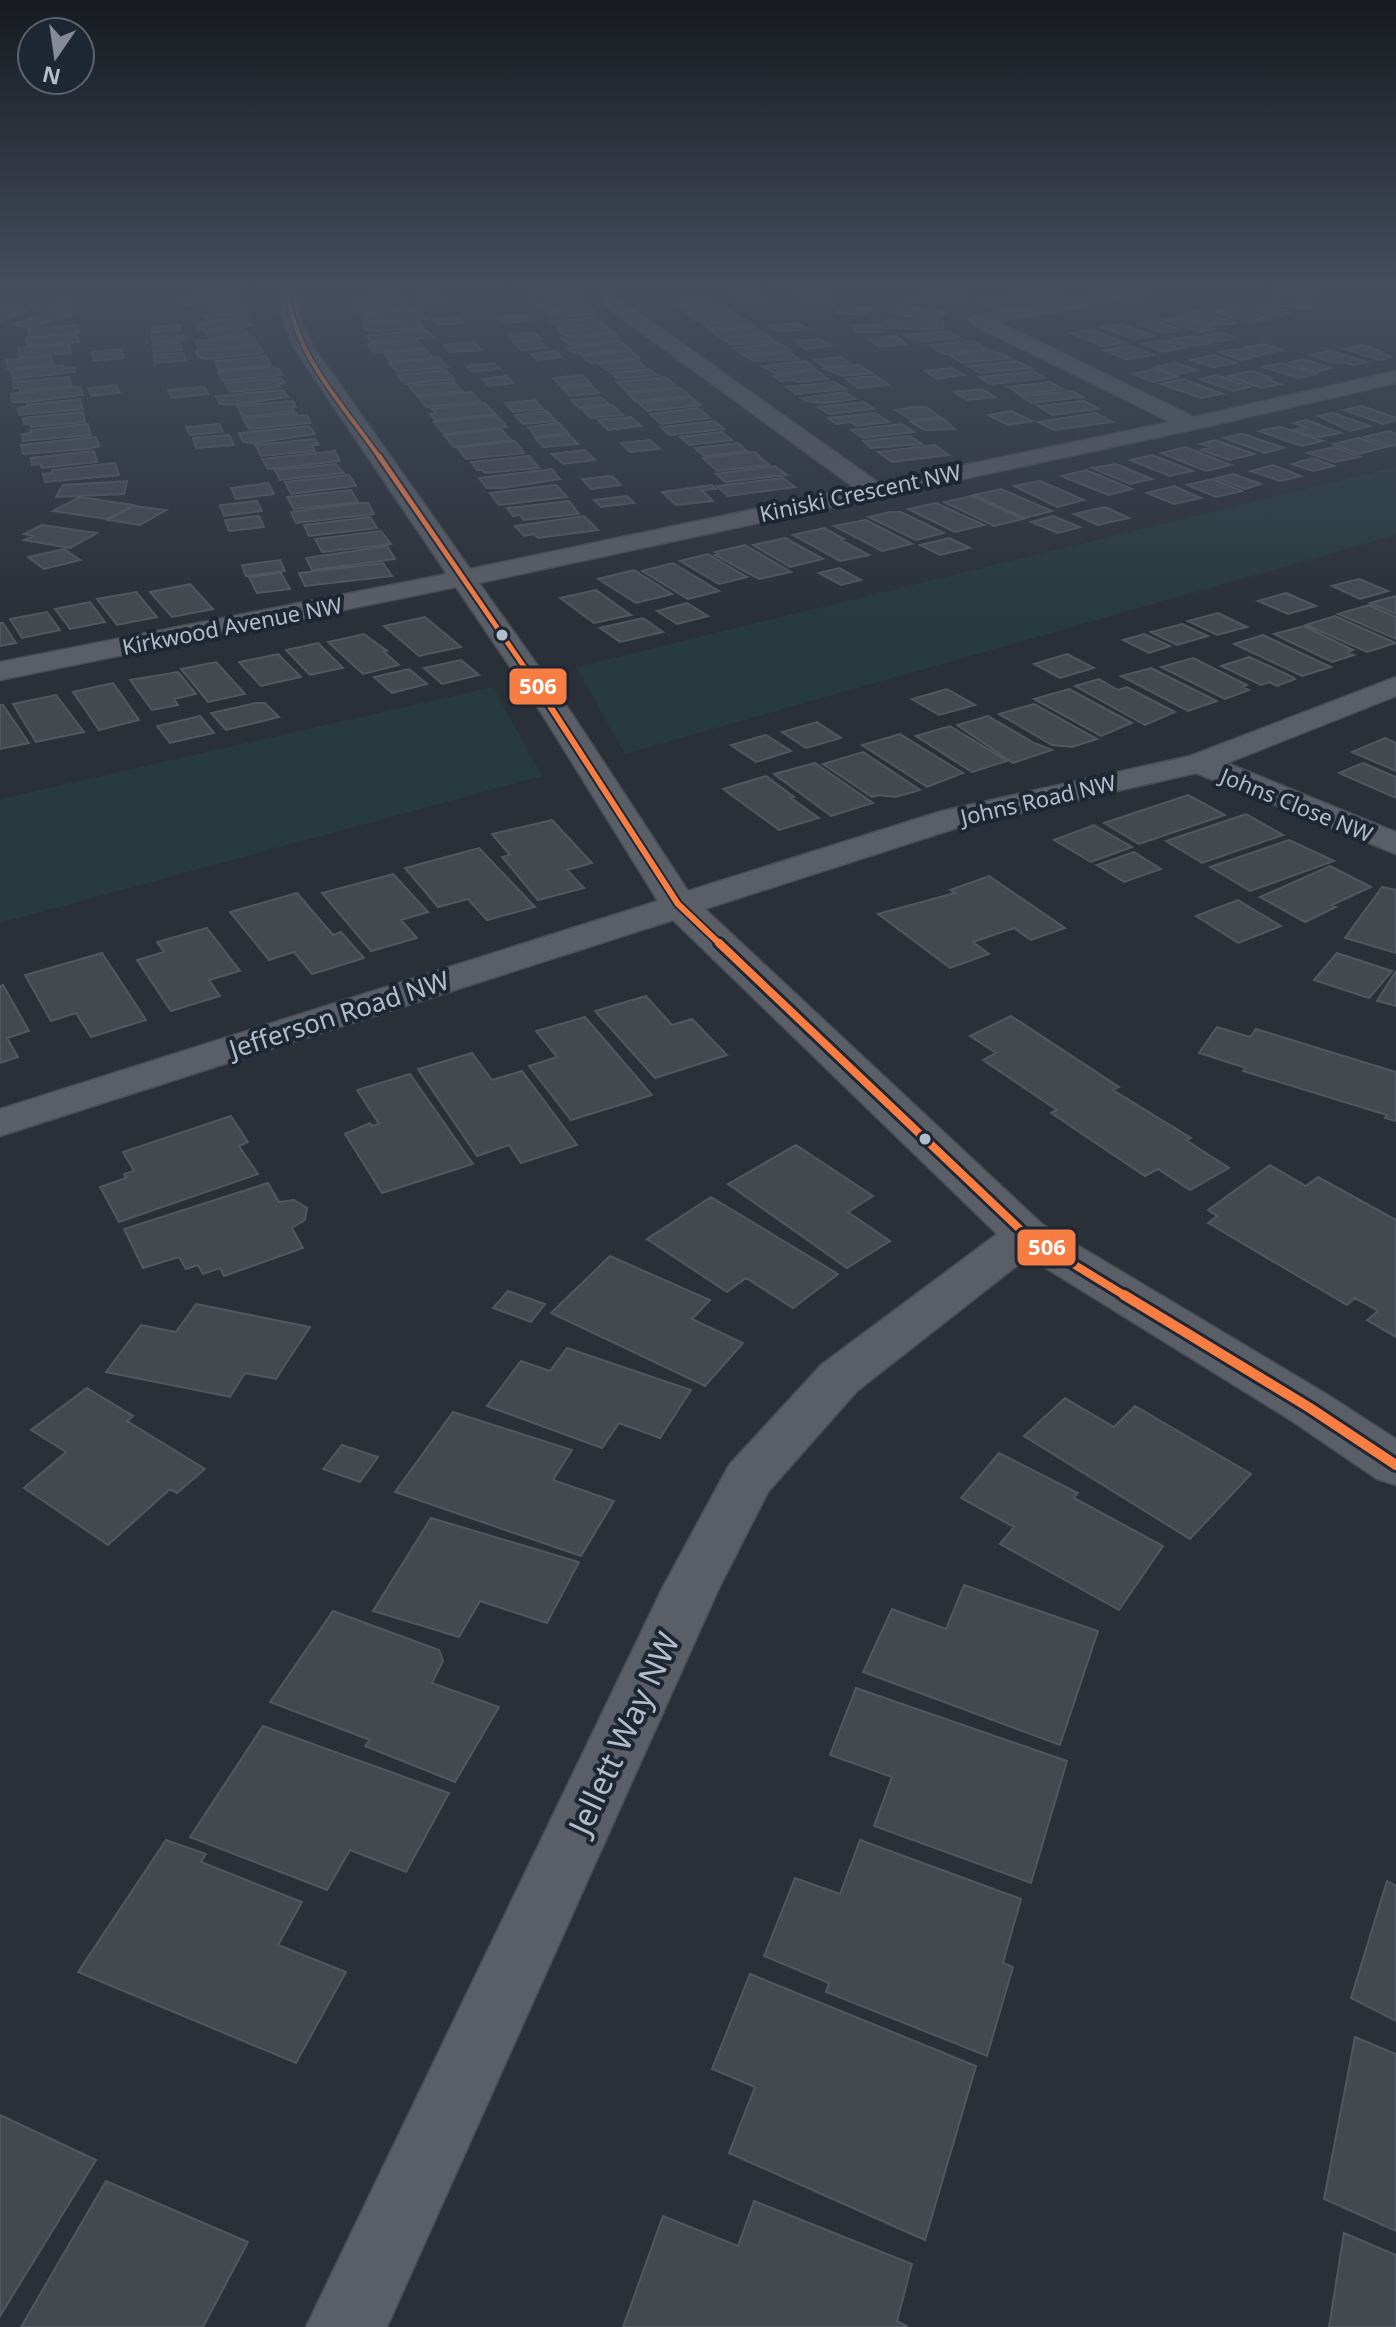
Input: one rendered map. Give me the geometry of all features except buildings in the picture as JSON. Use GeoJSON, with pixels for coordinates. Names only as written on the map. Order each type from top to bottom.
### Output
{"type":"FeatureCollection","features":[{"type":"Feature","properties":{"kind":"street"},"geometry":{"type":"LineString","coordinates":[[340,400],[557,714],[678,904],[1026,1235],[1310,1408],[1396,1465]]}},
{"type":"Feature","properties":{"kind":"street"},"geometry":{"type":"LineString","coordinates":[[747,400],[872,489]]}},
{"type":"Feature","properties":{"kind":"street"},"geometry":{"type":"LineString","coordinates":[[1141,400],[1191,424]]}},
{"type":"Feature","properties":{"kind":"street","name":"Kiniski Crescent NW"},"geometry":{"type":"LineString","coordinates":[[464,578],[1297,400]]}},
{"type":"Feature","properties":{"kind":"street","name":"Kirkwood Avenue NW"},"geometry":{"type":"LineString","coordinates":[[0,671],[464,578]]}},
{"type":"Feature","properties":{"kind":"street","name":"Johns Road NW"},"geometry":{"type":"LineString","coordinates":[[678,904],[954,818],[1199,763],[1396,686]]}},
{"type":"Feature","properties":{"kind":"street","name":"Johns Close NW"},"geometry":{"type":"LineString","coordinates":[[1199,763],[1396,844]]}},
{"type":"Feature","properties":{"kind":"street","name":"Jefferson Road NW"},"geometry":{"type":"LineString","coordinates":[[0,1123],[678,904]]}},
{"type":"Feature","properties":{"kind":"street","name":"Jellett Way NW"},"geometry":{"type":"LineString","coordinates":[[346,2327],[691,1587],[748,1479],[839,1378],[1026,1235]]}},
{"type":"Feature","properties":{"kind":"green space"},"geometry":{"type":"Polygon","coordinates":[[[1396,467],[1396,535],[625,754],[576,667],[1396,467]]]}},
{"type":"Feature","properties":{"kind":"green space"},"geometry":{"type":"Polygon","coordinates":[[[493,687],[542,776],[0,923],[0,799],[493,687]]]}},
{"type":"Feature","properties":{"kind":"transit line","name":"506"},"geometry":{"type":"LineString","coordinates":[[340,400],[557,714],[678,904],[1026,1235],[1310,1408],[1396,1465]]}}]}
